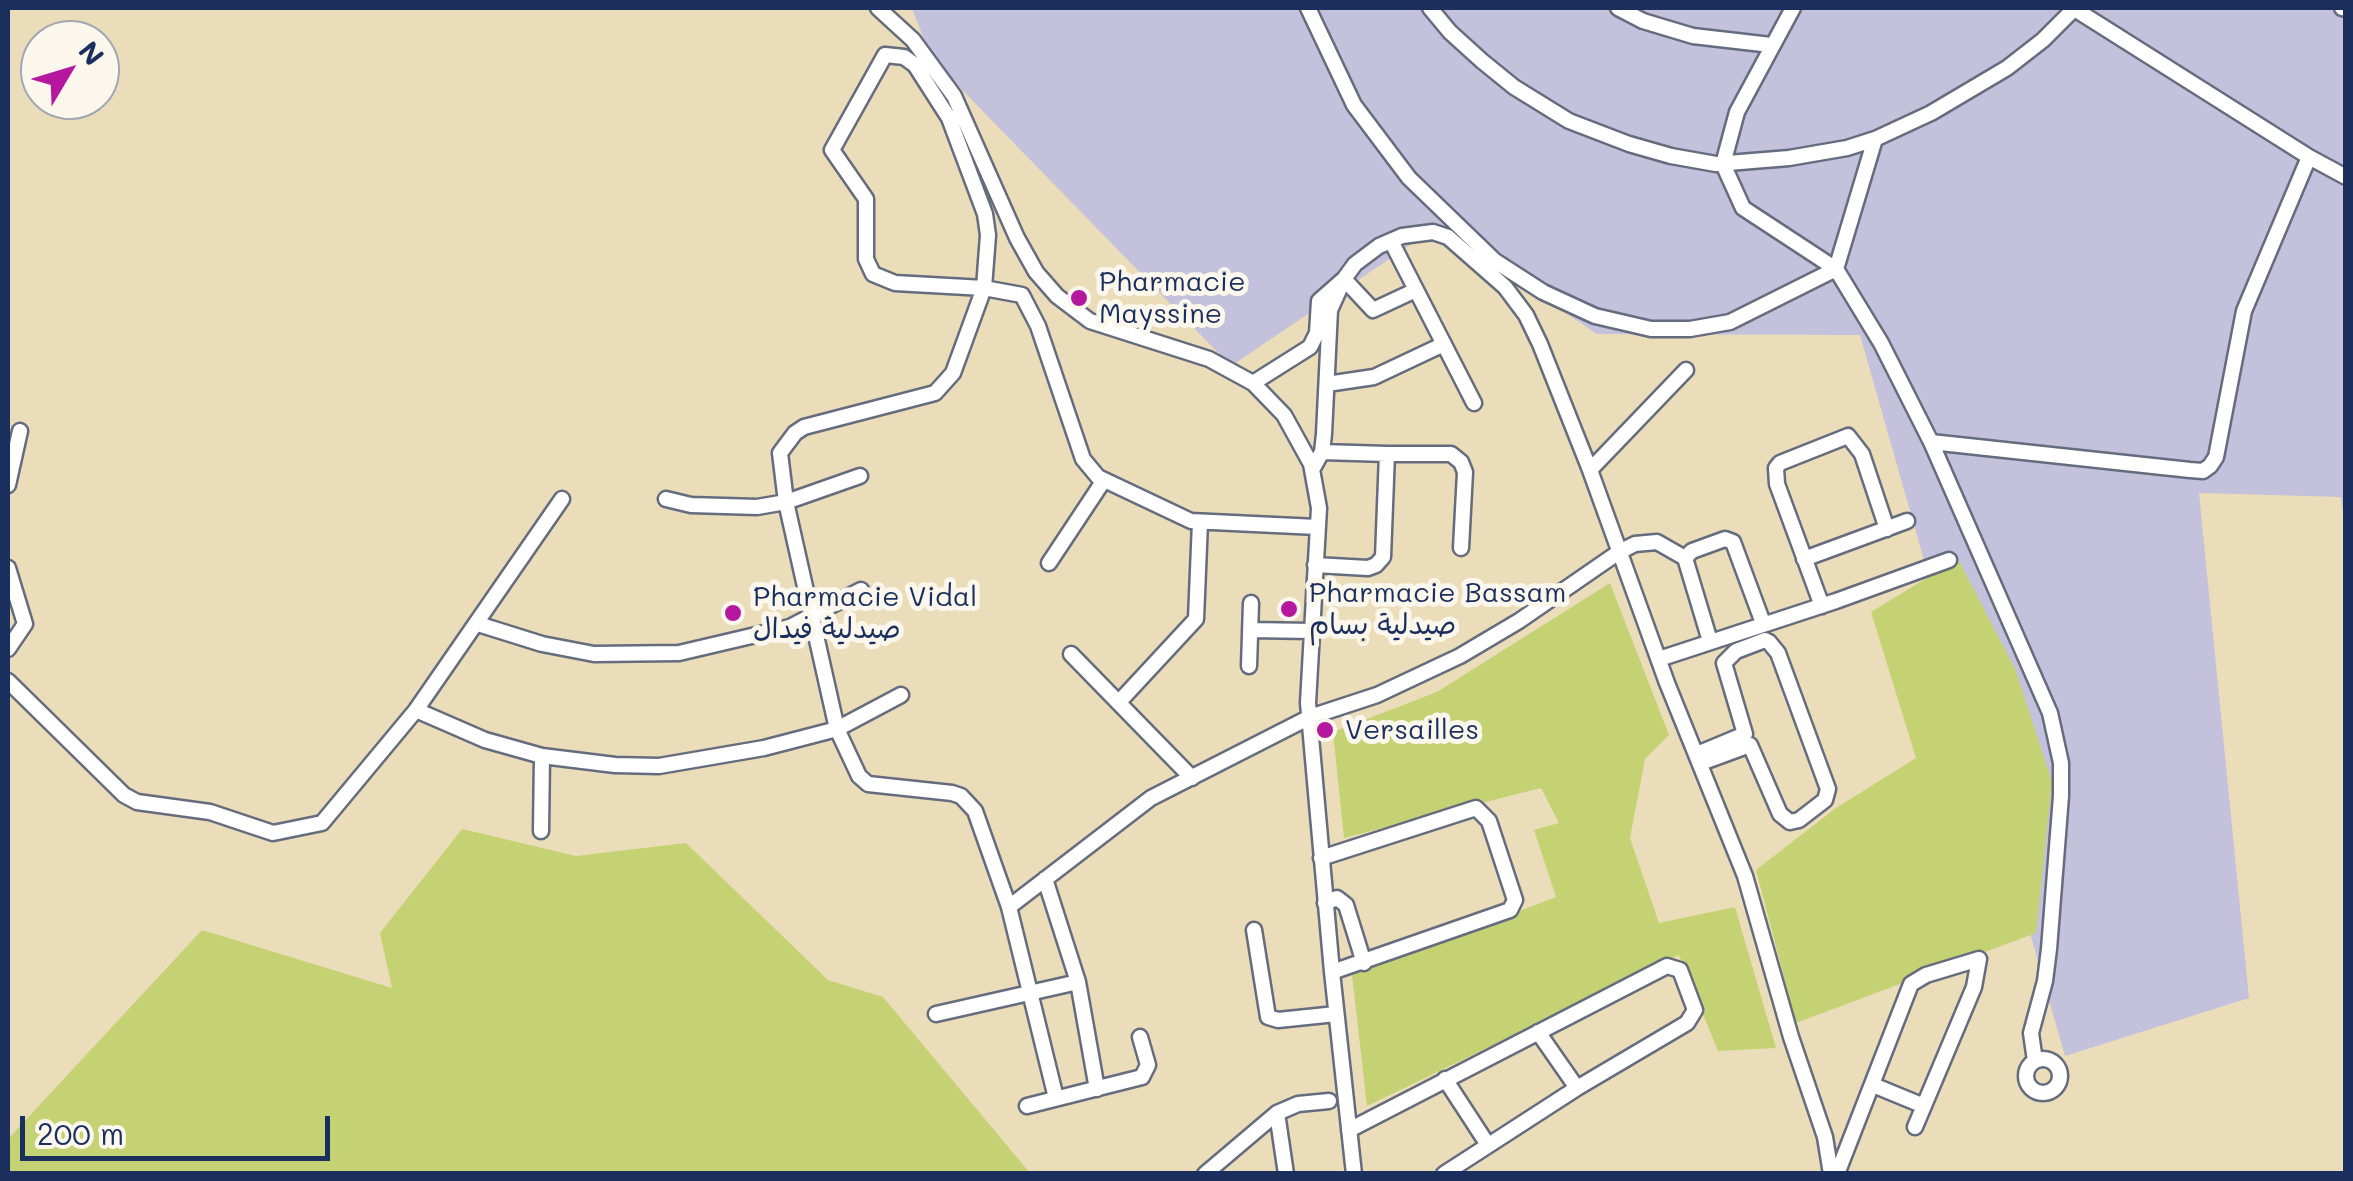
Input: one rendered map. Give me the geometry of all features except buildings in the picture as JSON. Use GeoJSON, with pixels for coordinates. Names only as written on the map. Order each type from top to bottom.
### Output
{"type":"FeatureCollection","features":[{"type":"Feature","properties":{"kind":"street"},"geometry":{"type":"LineString","coordinates":[[878,8],[922,50],[954,96],[1017,238],[1036,272],[1057,296],[1090,321],[1209,360],[1254,384],[1284,415],[1313,468],[1320,508],[1314,565],[1310,717],[1354,1174]]}},
{"type":"Feature","properties":{"kind":"street"},"geometry":{"type":"LineString","coordinates":[[1308,8],[1340,80],[1409,178],[1495,261],[1544,292],[1622,324],[1690,329],[1730,322],[1836,269],[1874,139]]}},
{"type":"Feature","properties":{"kind":"street"},"geometry":{"type":"LineString","coordinates":[[1430,8],[1482,61],[1570,120],[1671,156],[1723,164],[1789,158],[1874,139],[1943,106],[2008,68],[2074,8],[2346,177]]}},
{"type":"Feature","properties":{"kind":"street"},"geometry":{"type":"LineString","coordinates":[[1618,8],[1643,21],[1693,36],[1771,45]]}},
{"type":"Feature","properties":{"kind":"street"},"geometry":{"type":"LineString","coordinates":[[1793,8],[1737,112],[1723,164],[1743,208],[1836,269],[1881,342],[1931,442],[2050,713],[2060,762],[2061,796],[2047,965],[2031,1033],[2034,1060]]}},
{"type":"Feature","properties":{"kind":"street"},"geometry":{"type":"LineString","coordinates":[[1056,1098],[1009,906],[974,810],[962,796],[952,792],[868,784],[859,776],[837,728],[786,502],[780,453],[795,433],[804,427],[935,393],[952,372],[984,288],[988,234],[985,214],[949,118],[915,65],[904,57],[884,55],[832,150],[866,199],[867,266],[880,278],[896,283],[984,288],[1017,292],[1030,306],[1081,454],[1090,471],[1104,480],[1182,518],[1200,522],[1317,527]]}},
{"type":"Feature","properties":{"kind":"street"},"geometry":{"type":"LineString","coordinates":[[1931,442],[2190,470],[2202,471],[2210,466],[2216,457],[2244,311],[2309,157]]}},
{"type":"Feature","properties":{"kind":"street"},"geometry":{"type":"LineString","coordinates":[[1254,384],[1310,347],[1317,332],[1320,301],[1355,264],[1391,241],[1417,232],[1448,237],[1505,287],[1526,315],[1590,470],[1658,659],[1758,915],[1834,1174]]}},
{"type":"Feature","properties":{"kind":"street"},"geometry":{"type":"LineString","coordinates":[[1391,241],[1474,403]]}},
{"type":"Feature","properties":{"kind":"street"},"geometry":{"type":"LineString","coordinates":[[1344,279],[1373,310],[1416,290]]}},
{"type":"Feature","properties":{"kind":"street"},"geometry":{"type":"LineString","coordinates":[[1313,468],[1322,452],[1330,310],[1344,279]]}},
{"type":"Feature","properties":{"kind":"street"},"geometry":{"type":"LineString","coordinates":[[1327,384],[1374,378],[1444,344]]}},
{"type":"Feature","properties":{"kind":"street"},"geometry":{"type":"LineString","coordinates":[[1590,470],[1686,370]]}},
{"type":"Feature","properties":{"kind":"street"},"geometry":{"type":"LineString","coordinates":[[8,485],[20,430]]}},
{"type":"Feature","properties":{"kind":"street"},"geometry":{"type":"LineString","coordinates":[[1822,606],[1777,484],[1776,468],[1808,449],[1843,436],[1853,440],[1862,454],[1887,528]]}},
{"type":"Feature","properties":{"kind":"street"},"geometry":{"type":"LineString","coordinates":[[1322,452],[1451,454],[1462,462],[1465,472],[1461,548]]}},
{"type":"Feature","properties":{"kind":"street"},"geometry":{"type":"LineString","coordinates":[[1314,565],[1368,568],[1383,556],[1387,454]]}},
{"type":"Feature","properties":{"kind":"street"},"geometry":{"type":"LineString","coordinates":[[666,499],[691,506],[731,508],[786,502],[860,476]]}},
{"type":"Feature","properties":{"kind":"street"},"geometry":{"type":"LineString","coordinates":[[1049,563],[1104,480]]}},
{"type":"Feature","properties":{"kind":"street"},"geometry":{"type":"LineString","coordinates":[[8,680],[124,795],[152,805],[210,812],[273,833],[296,830],[329,818],[416,710],[562,499]]}},
{"type":"Feature","properties":{"kind":"street"},"geometry":{"type":"LineString","coordinates":[[1804,560],[1907,521]]}},
{"type":"Feature","properties":{"kind":"street"},"geometry":{"type":"LineString","coordinates":[[1120,702],[1196,619],[1200,522]]}},
{"type":"Feature","properties":{"kind":"street"},"geometry":{"type":"LineString","coordinates":[[1685,558],[1692,551],[1726,539],[1733,542],[1763,624]]}},
{"type":"Feature","properties":{"kind":"street"},"geometry":{"type":"LineString","coordinates":[[1009,906],[1140,806],[1310,717],[1377,695],[1460,656],[1635,544],[1657,542],[1685,558],[1710,641]]}},
{"type":"Feature","properties":{"kind":"street"},"geometry":{"type":"LineString","coordinates":[[1658,659],[1949,560]]}},
{"type":"Feature","properties":{"kind":"street"},"geometry":{"type":"LineString","coordinates":[[8,568],[25,624],[8,649]]}},
{"type":"Feature","properties":{"kind":"street"},"geometry":{"type":"LineString","coordinates":[[478,624],[542,644],[594,654],[659,654],[748,639],[810,619],[861,590]]}},
{"type":"Feature","properties":{"kind":"street"},"geometry":{"type":"LineString","coordinates":[[1250,666],[1251,602]]}},
{"type":"Feature","properties":{"kind":"street"},"geometry":{"type":"LineString","coordinates":[[1250,630],[1312,631]]}},
{"type":"Feature","properties":{"kind":"street"},"geometry":{"type":"LineString","coordinates":[[1765,640],[1769,642],[1778,653],[1828,789],[1826,800],[1790,822],[1780,814],[1750,744],[1699,758],[1745,734],[1725,658],[1765,640]]}},
{"type":"Feature","properties":{"kind":"street"},"geometry":{"type":"LineString","coordinates":[[1071,654],[1192,778]]}},
{"type":"Feature","properties":{"kind":"street"},"geometry":{"type":"LineString","coordinates":[[416,710],[485,740],[542,756],[659,766],[764,748],[837,728],[900,696]]}},
{"type":"Feature","properties":{"kind":"street"},"geometry":{"type":"LineString","coordinates":[[541,831],[542,756]]}},
{"type":"Feature","properties":{"kind":"street"},"geometry":{"type":"LineString","coordinates":[[1322,858],[1470,808],[1481,810],[1488,820],[1515,900],[1510,910],[1332,972]]}},
{"type":"Feature","properties":{"kind":"street"},"geometry":{"type":"LineString","coordinates":[[1045,879],[1078,982],[1097,1088]]}},
{"type":"Feature","properties":{"kind":"street"},"geometry":{"type":"LineString","coordinates":[[1325,902],[1337,898],[1346,904],[1364,963]]}},
{"type":"Feature","properties":{"kind":"street"},"geometry":{"type":"LineString","coordinates":[[1254,930],[1268,1016],[1278,1020],[1336,1014]]}},
{"type":"Feature","properties":{"kind":"street"},"geometry":{"type":"LineString","coordinates":[[1834,1174],[1911,984],[1926,975],[1980,958],[1974,987],[1916,1127]]}},
{"type":"Feature","properties":{"kind":"street"},"geometry":{"type":"LineString","coordinates":[[1349,1130],[1667,966],[1680,970],[1695,1010],[1693,1016],[1444,1174]]}},
{"type":"Feature","properties":{"kind":"street"},"geometry":{"type":"LineString","coordinates":[[936,1014],[1078,982]]}},
{"type":"Feature","properties":{"kind":"street"},"geometry":{"type":"LineString","coordinates":[[1538,1032],[1577,1088]]}},
{"type":"Feature","properties":{"kind":"street"},"geometry":{"type":"LineString","coordinates":[[1026,1106],[1142,1076],[1148,1065],[1140,1037]]}},
{"type":"Feature","properties":{"kind":"street"},"geometry":{"type":"LineString","coordinates":[[1445,1079],[1488,1145]]}},
{"type":"Feature","properties":{"kind":"street"},"geometry":{"type":"LineString","coordinates":[[1873,1085],[1924,1106]]}},
{"type":"Feature","properties":{"kind":"street"},"geometry":{"type":"LineString","coordinates":[[1205,1174],[1277,1113],[1298,1104],[1329,1100]]}},
{"type":"Feature","properties":{"kind":"street"},"geometry":{"type":"LineString","coordinates":[[1277,1113],[1286,1174]]}},
{"type":"Feature","properties":{"kind":"shaded area"},"geometry":{"type":"Polygon","coordinates":[[[912,8],[2345,8],[2345,524],[2341,497],[2199,493],[2249,998],[2065,1056],[1860,335],[1597,334],[1438,226],[1231,366],[931,58],[912,8]]]}},
{"type":"Feature","properties":{"kind":"green space"},"geometry":{"type":"Polygon","coordinates":[[[1958,559],[2015,669],[2052,782],[2036,933],[1796,1023],[1756,870],[1836,808],[1916,758],[1871,612],[1958,559]]]}},
{"type":"Feature","properties":{"kind":"green space"},"geometry":{"type":"Polygon","coordinates":[[[1610,583],[1669,735],[1645,759],[1630,838],[1659,923],[1735,907],[1776,1048],[1718,1051],[1679,955],[1367,1106],[1352,975],[1556,897],[1534,830],[1559,823],[1541,788],[1344,838],[1333,732],[1437,692],[1610,583]]]}},
{"type":"Feature","properties":{"kind":"green space"},"geometry":{"type":"Polygon","coordinates":[[[462,829],[576,856],[686,843],[828,980],[883,997],[1030,1173],[8,1173],[8,1139],[202,930],[392,988],[380,933],[462,829]]]}},
{"type":"Feature","properties":{"kind":"place","name":"Pharmacie Mayssine"},"geometry":{"type":"Point","coordinates":[1079,298]}},
{"type":"Feature","properties":{"kind":"place","name":"Pharmacie Bassam صيدلية بسام"},"geometry":{"type":"Point","coordinates":[1289,609]}},
{"type":"Feature","properties":{"kind":"place","name":"Pharmacie Vidal صيدلية فيدال"},"geometry":{"type":"Point","coordinates":[733,613]}},
{"type":"Feature","properties":{"kind":"place","name":"Versailles"},"geometry":{"type":"Point","coordinates":[1325,730]}}]}
